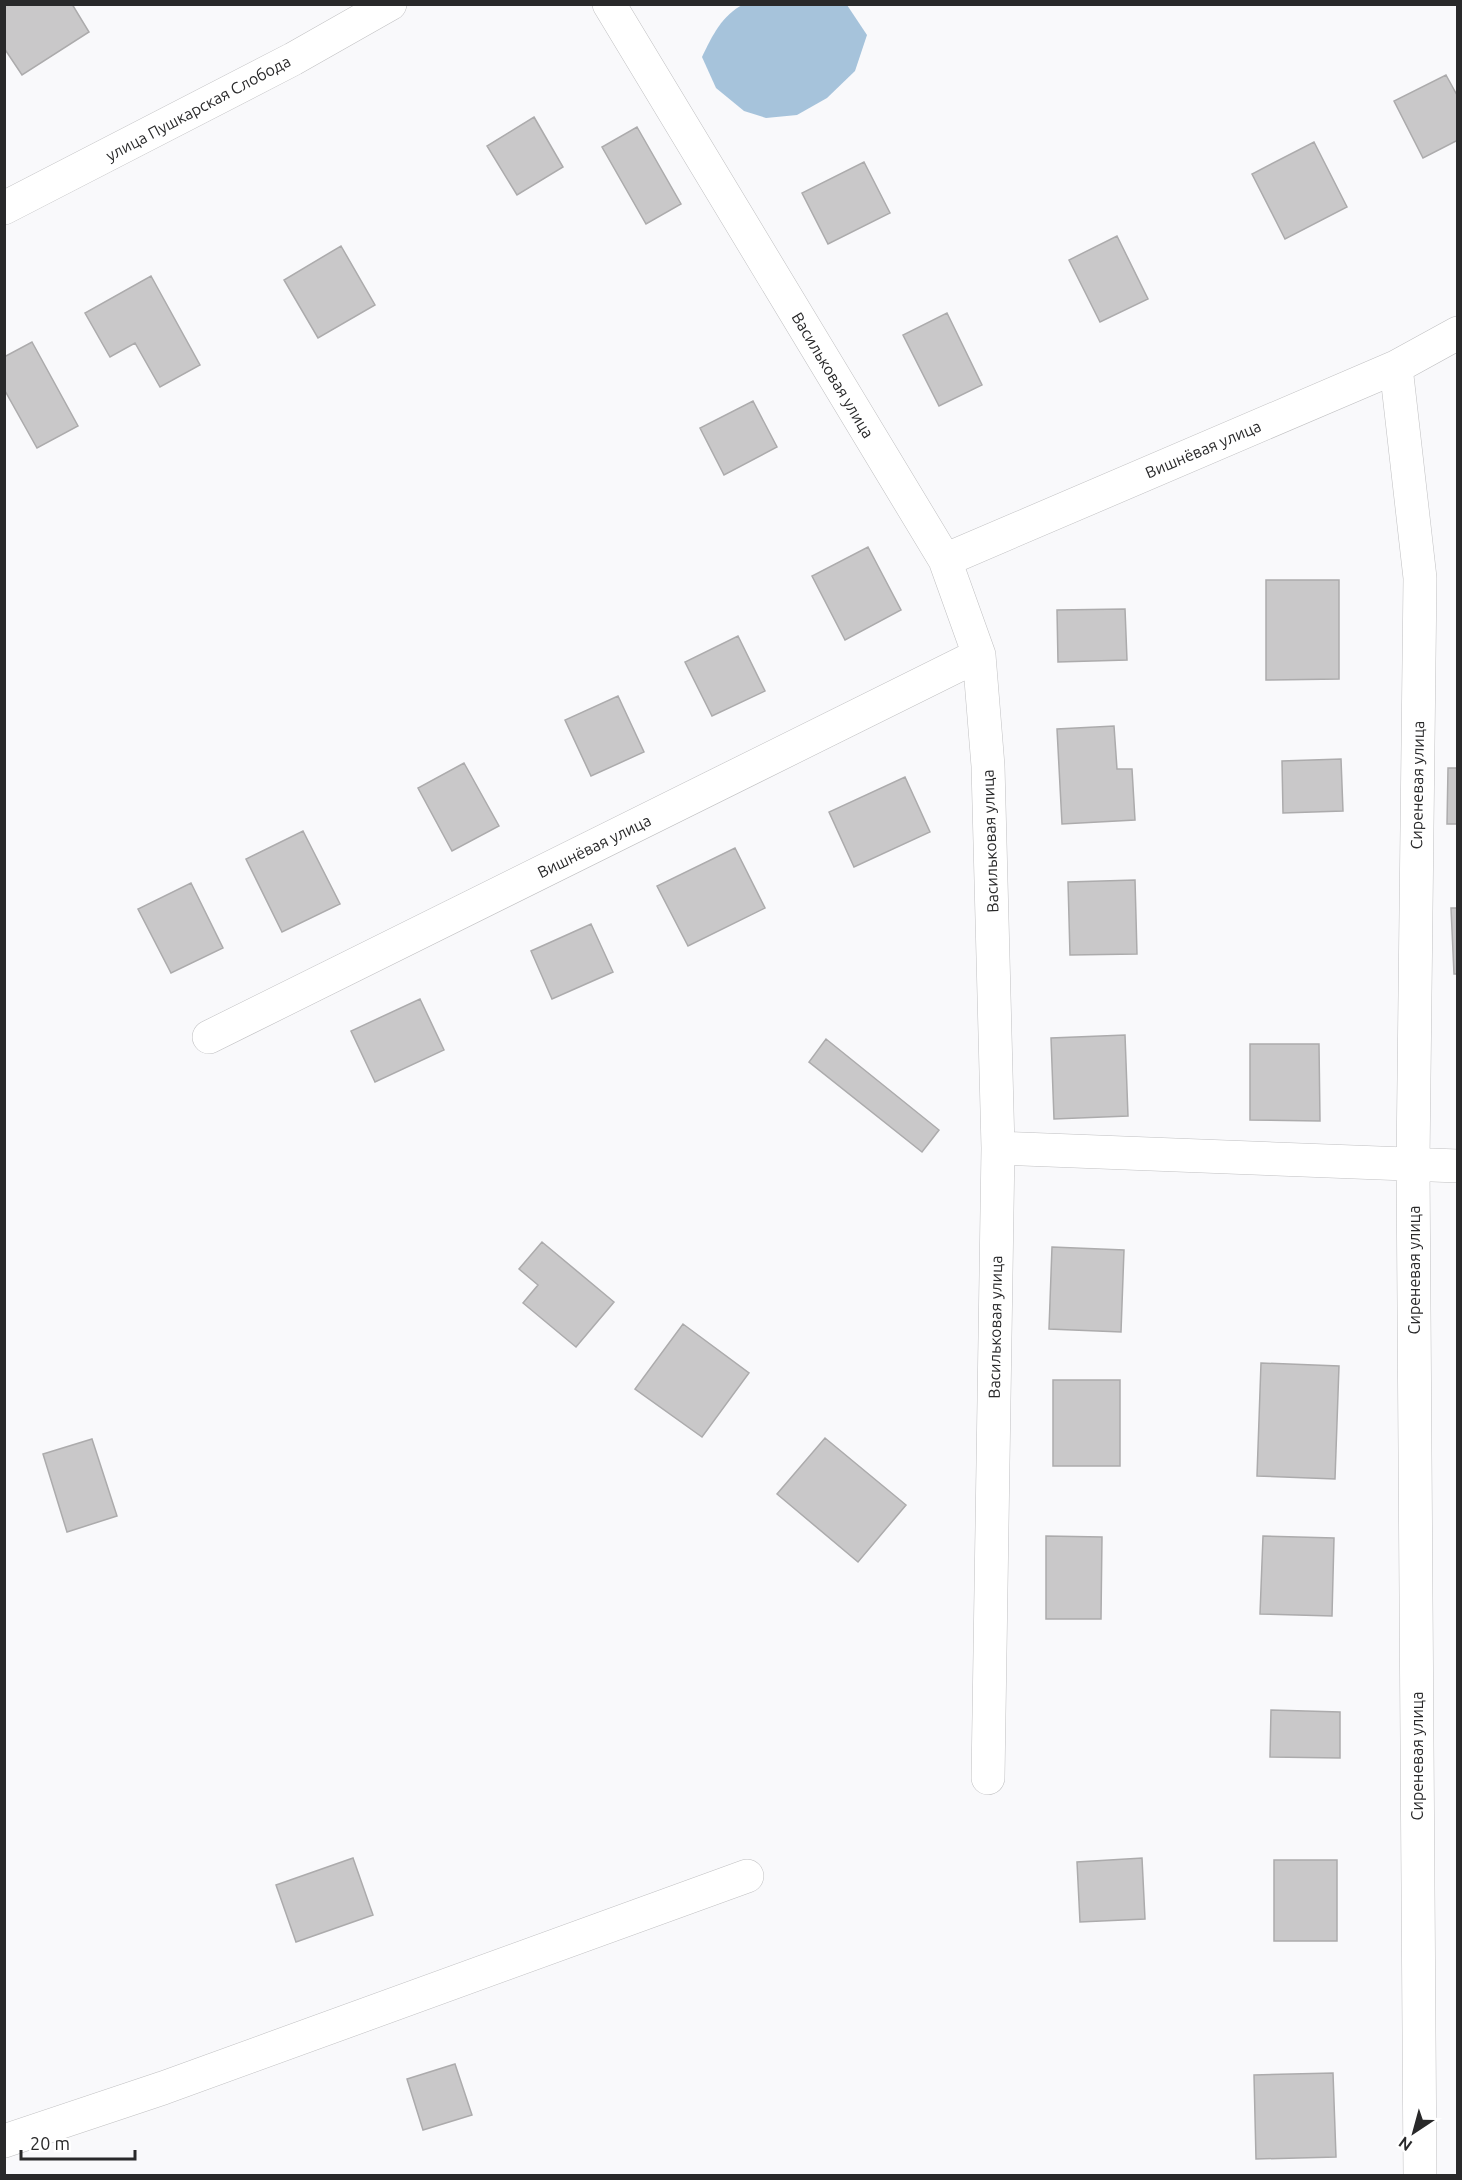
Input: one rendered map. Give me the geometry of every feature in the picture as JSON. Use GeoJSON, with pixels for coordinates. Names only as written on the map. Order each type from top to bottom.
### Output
{"type":"FeatureCollection","features":[{"type":"Feature","properties":{"kind":"street","name":"улица Пушкарская Слобода"},"geometry":{"type":"LineString","coordinates":[[4,208],[293,59],[390,4]]}},
{"type":"Feature","properties":{"kind":"street","name":"Васильковая улица"},"geometry":{"type":"LineString","coordinates":[[609,4],[945,560],[979,654],[988,766],[998,1148],[988,1778]]}},
{"type":"Feature","properties":{"kind":"street","name":"Вишнёвая улица"},"geometry":{"type":"LineString","coordinates":[[945,560],[1396,367],[1458,333]]}},
{"type":"Feature","properties":{"kind":"street","name":"Сиреневая улица"},"geometry":{"type":"LineString","coordinates":[[1396,367],[1420,578],[1413,1162],[1419,2175]]}},
{"type":"Feature","properties":{"kind":"street","name":"Вишнёвая улица"},"geometry":{"type":"LineString","coordinates":[[209,1037],[979,654]]}},
{"type":"Feature","properties":{"kind":"street"},"geometry":{"type":"LineString","coordinates":[[998,1148],[1413,1162],[1458,1166]]}},
{"type":"Feature","properties":{"kind":"street"},"geometry":{"type":"LineString","coordinates":[[4,2141],[163,2088],[747,1876]]}},
{"type":"Feature","properties":{"kind":"water"},"geometry":{"type":"Polygon","coordinates":[[[744,4],[847,5],[867,35],[855,71],[827,98],[797,115],[766,118],[744,111],[716,88],[702,57],[724,20],[744,4]]]}},
{"type":"Feature","properties":{"kind":"building"},"geometry":{"type":"Polygon","coordinates":[[[6,4],[72,4],[89,32],[22,75],[4,48],[4,6],[6,4]]]}},
{"type":"Feature","properties":{"kind":"building"},"geometry":{"type":"Polygon","coordinates":[[[1446,75],[1458,97],[1458,140],[1423,158],[1394,101],[1446,75]]]}},
{"type":"Feature","properties":{"kind":"building"},"geometry":{"type":"Polygon","coordinates":[[[534,117],[563,167],[517,195],[487,146],[534,117]]]}},
{"type":"Feature","properties":{"kind":"building"},"geometry":{"type":"Polygon","coordinates":[[[637,127],[681,204],[646,224],[602,147],[637,127]]]}},
{"type":"Feature","properties":{"kind":"building"},"geometry":{"type":"Polygon","coordinates":[[[1314,142],[1347,207],[1285,239],[1252,174],[1314,142]]]}},
{"type":"Feature","properties":{"kind":"building"},"geometry":{"type":"Polygon","coordinates":[[[864,162],[890,213],[828,244],[802,193],[864,162]]]}},
{"type":"Feature","properties":{"kind":"building"},"geometry":{"type":"Polygon","coordinates":[[[1117,236],[1148,299],[1100,322],[1069,260],[1117,236]]]}},
{"type":"Feature","properties":{"kind":"building"},"geometry":{"type":"Polygon","coordinates":[[[341,246],[375,305],[318,338],[284,280],[341,246]]]}},
{"type":"Feature","properties":{"kind":"building"},"geometry":{"type":"Polygon","coordinates":[[[151,276],[200,365],[160,387],[135,343],[110,357],[85,313],[151,276]]]}},
{"type":"Feature","properties":{"kind":"building"},"geometry":{"type":"Polygon","coordinates":[[[947,313],[982,385],[939,406],[903,335],[947,313]]]}},
{"type":"Feature","properties":{"kind":"building"},"geometry":{"type":"Polygon","coordinates":[[[32,342],[78,426],[37,448],[4,389],[4,357],[32,342]]]}},
{"type":"Feature","properties":{"kind":"building"},"geometry":{"type":"Polygon","coordinates":[[[753,401],[777,447],[724,475],[700,428],[753,401]]]}},
{"type":"Feature","properties":{"kind":"building"},"geometry":{"type":"Polygon","coordinates":[[[868,547],[901,610],[845,640],[812,576],[868,547]]]}},
{"type":"Feature","properties":{"kind":"building"},"geometry":{"type":"Polygon","coordinates":[[[1266,580],[1339,580],[1339,679],[1266,680],[1266,580]]]}},
{"type":"Feature","properties":{"kind":"building"},"geometry":{"type":"Polygon","coordinates":[[[1125,609],[1127,660],[1058,662],[1057,610],[1125,609]]]}},
{"type":"Feature","properties":{"kind":"building"},"geometry":{"type":"Polygon","coordinates":[[[738,636],[765,691],[712,716],[685,662],[738,636]]]}},
{"type":"Feature","properties":{"kind":"building"},"geometry":{"type":"Polygon","coordinates":[[[618,696],[644,752],[591,776],[565,720],[618,696]]]}},
{"type":"Feature","properties":{"kind":"building"},"geometry":{"type":"Polygon","coordinates":[[[1114,726],[1117,769],[1132,769],[1135,820],[1062,824],[1057,729],[1114,726]]]}},
{"type":"Feature","properties":{"kind":"building"},"geometry":{"type":"Polygon","coordinates":[[[1341,759],[1343,811],[1283,813],[1282,761],[1341,759]]]}},
{"type":"Feature","properties":{"kind":"building"},"geometry":{"type":"Polygon","coordinates":[[[464,763],[499,826],[452,851],[418,788],[464,763]]]}},
{"type":"Feature","properties":{"kind":"building"},"geometry":{"type":"Polygon","coordinates":[[[1448,768],[1458,768],[1458,824],[1447,824],[1448,768]]]}},
{"type":"Feature","properties":{"kind":"building"},"geometry":{"type":"Polygon","coordinates":[[[905,777],[930,832],[854,867],[829,812],[905,777]]]}},
{"type":"Feature","properties":{"kind":"building"},"geometry":{"type":"Polygon","coordinates":[[[303,831],[340,904],[282,932],[246,859],[303,831]]]}},
{"type":"Feature","properties":{"kind":"building"},"geometry":{"type":"Polygon","coordinates":[[[735,848],[765,908],[688,946],[657,886],[735,848]]]}},
{"type":"Feature","properties":{"kind":"building"},"geometry":{"type":"Polygon","coordinates":[[[1135,880],[1137,954],[1070,955],[1068,882],[1135,880]]]}},
{"type":"Feature","properties":{"kind":"building"},"geometry":{"type":"Polygon","coordinates":[[[191,883],[223,948],[171,973],[138,909],[191,883]]]}},
{"type":"Feature","properties":{"kind":"building"},"geometry":{"type":"Polygon","coordinates":[[[1451,908],[1458,908],[1458,974],[1454,974],[1451,908]]]}},
{"type":"Feature","properties":{"kind":"building"},"geometry":{"type":"Polygon","coordinates":[[[591,924],[613,972],[552,999],[531,951],[591,924]]]}},
{"type":"Feature","properties":{"kind":"building"},"geometry":{"type":"Polygon","coordinates":[[[420,999],[444,1050],[375,1082],[351,1031],[420,999]]]}},
{"type":"Feature","properties":{"kind":"building"},"geometry":{"type":"Polygon","coordinates":[[[1125,1035],[1128,1116],[1054,1119],[1051,1038],[1125,1035]]]}},
{"type":"Feature","properties":{"kind":"building"},"geometry":{"type":"Polygon","coordinates":[[[826,1039],[939,1130],[922,1152],[809,1062],[826,1039]]]}},
{"type":"Feature","properties":{"kind":"building"},"geometry":{"type":"Polygon","coordinates":[[[1250,1044],[1319,1044],[1320,1121],[1250,1120],[1250,1044]]]}},
{"type":"Feature","properties":{"kind":"building"},"geometry":{"type":"Polygon","coordinates":[[[542,1242],[614,1302],[576,1347],[523,1303],[538,1285],[519,1269],[542,1242]]]}},
{"type":"Feature","properties":{"kind":"building"},"geometry":{"type":"Polygon","coordinates":[[[1052,1247],[1124,1250],[1121,1332],[1049,1329],[1052,1247]]]}},
{"type":"Feature","properties":{"kind":"building"},"geometry":{"type":"Polygon","coordinates":[[[683,1324],[749,1373],[702,1437],[635,1389],[683,1324]]]}},
{"type":"Feature","properties":{"kind":"building"},"geometry":{"type":"Polygon","coordinates":[[[1261,1363],[1339,1366],[1335,1479],[1257,1476],[1261,1363]]]}},
{"type":"Feature","properties":{"kind":"building"},"geometry":{"type":"Polygon","coordinates":[[[1053,1380],[1120,1380],[1120,1466],[1053,1466],[1053,1380]]]}},
{"type":"Feature","properties":{"kind":"building"},"geometry":{"type":"Polygon","coordinates":[[[825,1438],[906,1505],[858,1562],[777,1494],[825,1438]]]}},
{"type":"Feature","properties":{"kind":"building"},"geometry":{"type":"Polygon","coordinates":[[[92,1439],[117,1516],[67,1532],[43,1454],[92,1439]]]}},
{"type":"Feature","properties":{"kind":"building"},"geometry":{"type":"Polygon","coordinates":[[[1046,1536],[1102,1537],[1101,1619],[1046,1619],[1046,1536]]]}},
{"type":"Feature","properties":{"kind":"building"},"geometry":{"type":"Polygon","coordinates":[[[1263,1536],[1334,1538],[1332,1616],[1260,1614],[1263,1536]]]}},
{"type":"Feature","properties":{"kind":"building"},"geometry":{"type":"Polygon","coordinates":[[[1271,1710],[1340,1712],[1340,1758],[1270,1757],[1271,1710]]]}},
{"type":"Feature","properties":{"kind":"building"},"geometry":{"type":"Polygon","coordinates":[[[353,1858],[373,1915],[296,1942],[276,1885],[353,1858]]]}},
{"type":"Feature","properties":{"kind":"building"},"geometry":{"type":"Polygon","coordinates":[[[1142,1858],[1145,1919],[1080,1922],[1077,1862],[1142,1858]]]}},
{"type":"Feature","properties":{"kind":"building"},"geometry":{"type":"Polygon","coordinates":[[[1274,1860],[1337,1860],[1337,1941],[1274,1941],[1274,1860]]]}},
{"type":"Feature","properties":{"kind":"building"},"geometry":{"type":"Polygon","coordinates":[[[455,2064],[472,2115],[423,2130],[407,2079],[455,2064]]]}},
{"type":"Feature","properties":{"kind":"building"},"geometry":{"type":"Polygon","coordinates":[[[1333,2073],[1336,2157],[1256,2159],[1254,2075],[1333,2073]]]}}]}
